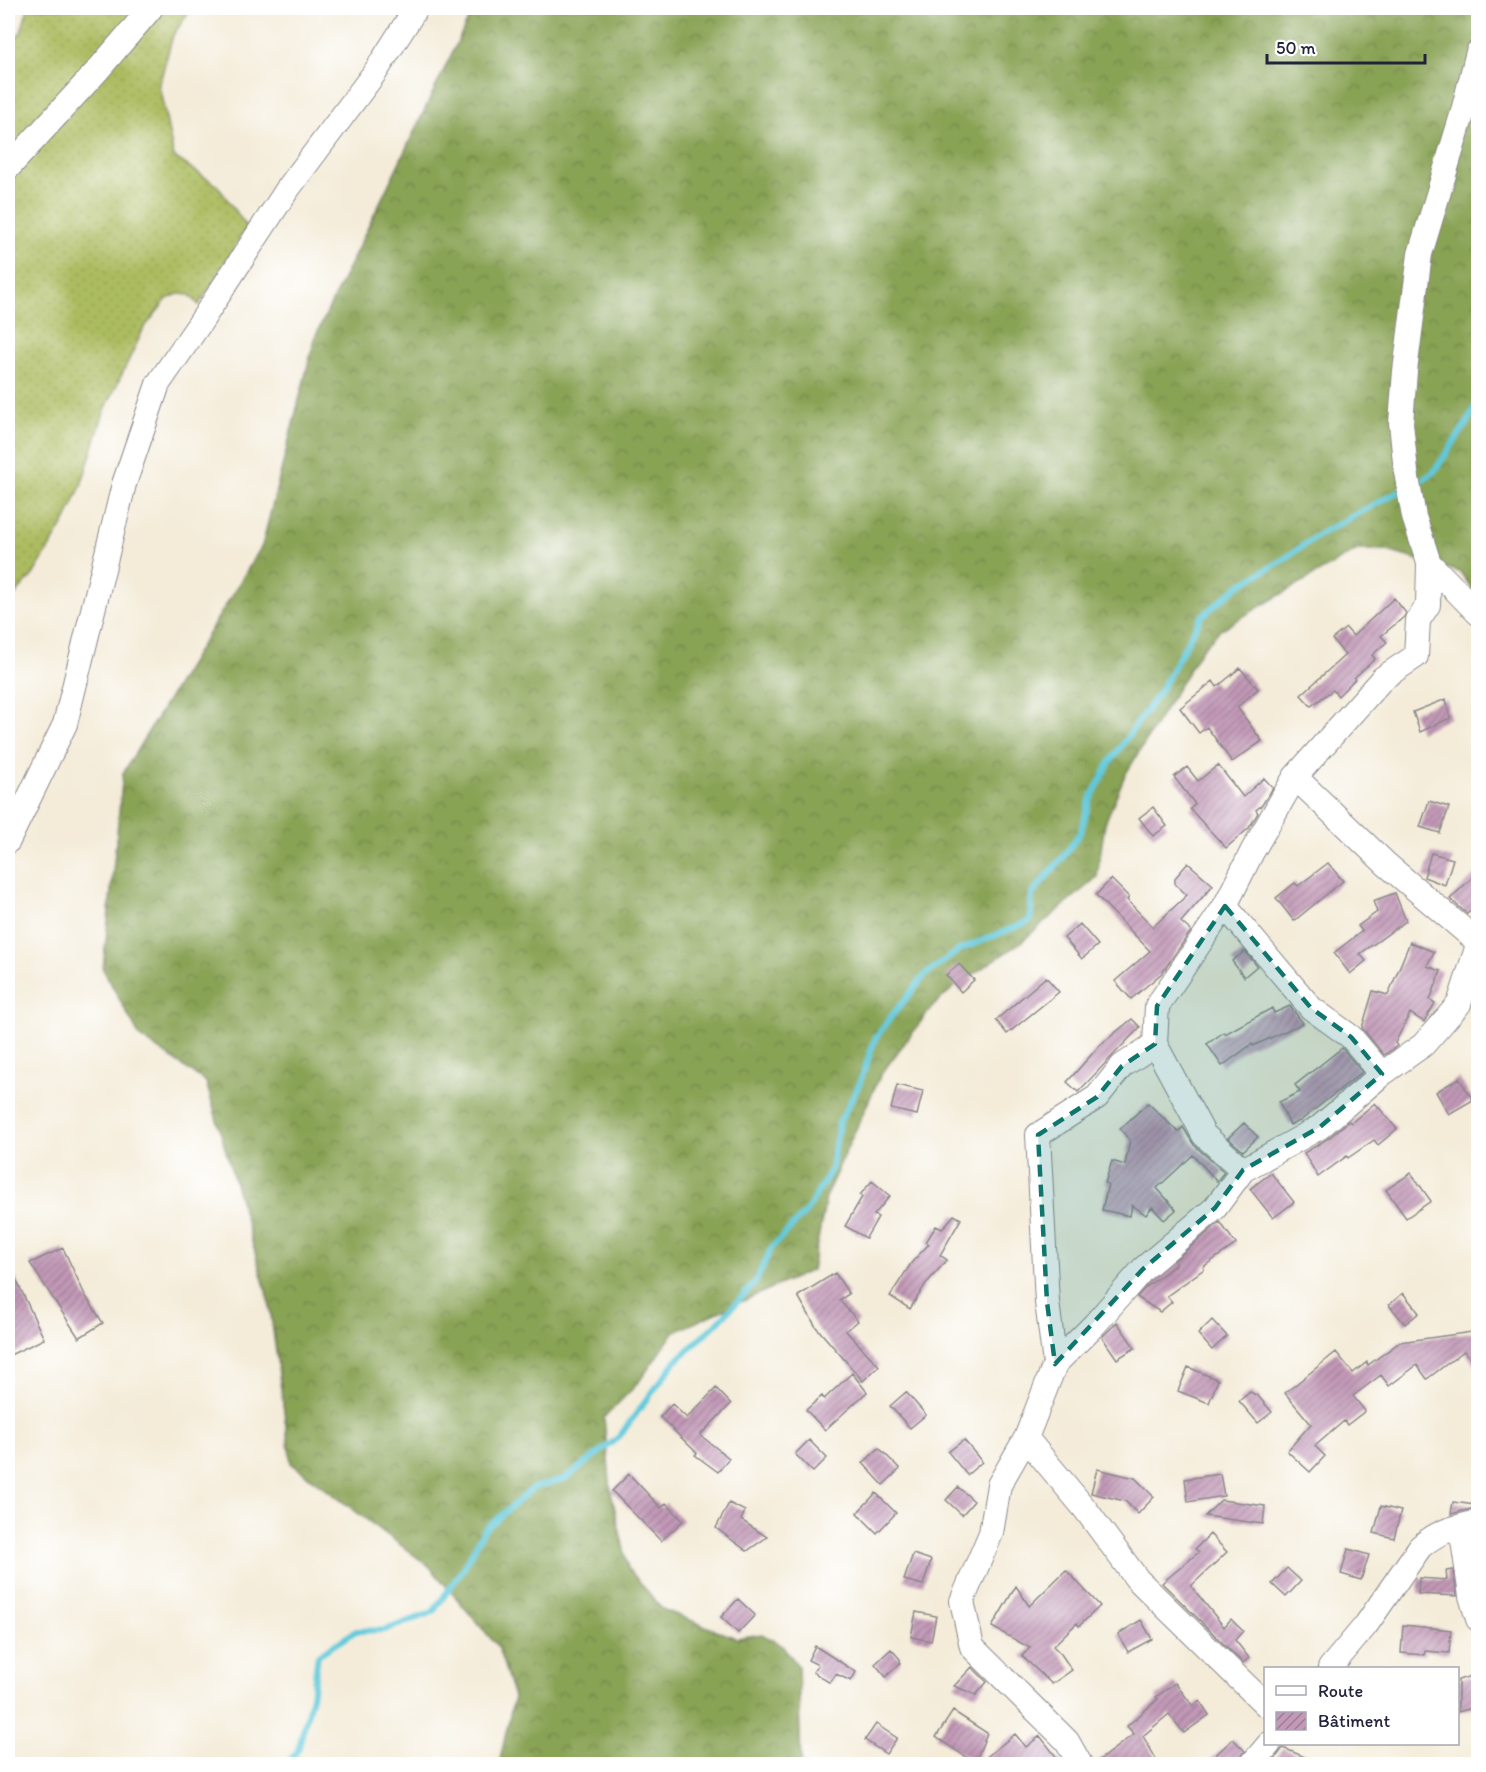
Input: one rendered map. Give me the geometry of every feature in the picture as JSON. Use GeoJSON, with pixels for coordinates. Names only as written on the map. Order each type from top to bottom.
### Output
{"type":"FeatureCollection","features":[{"type":"Feature","properties":{"kind":"street"},"geometry":{"type":"LineString","coordinates":[[8,168],[151,8]]}},
{"type":"Feature","properties":{"kind":"street"},"geometry":{"type":"LineString","coordinates":[[8,841],[65,724],[124,484],[158,384],[287,190],[376,71],[416,8]]}},
{"type":"Feature","properties":{"kind":"street"},"geometry":{"type":"LineString","coordinates":[[1243,1170],[1204,1135],[1155,1044],[1156,1006],[1225,906],[1294,777],[1383,678],[1416,656],[1418,620],[1428,605],[1429,563],[1414,517],[1406,472],[1401,423],[1405,371],[1420,254],[1479,52]]}},
{"type":"Feature","properties":{"kind":"street"},"geometry":{"type":"LineString","coordinates":[[1429,563],[1479,613]]}},
{"type":"Feature","properties":{"kind":"street"},"geometry":{"type":"LineString","coordinates":[[1080,1764],[1067,1741],[972,1647],[962,1601],[991,1533],[999,1485],[1026,1438],[1055,1364],[1095,1324],[1143,1269],[1215,1208],[1243,1170],[1320,1127],[1382,1074],[1423,1045],[1459,1004],[1479,943],[1386,864],[1294,777]]}},
{"type":"Feature","properties":{"kind":"street"},"geometry":{"type":"LineString","coordinates":[[1225,906],[1311,1008],[1351,1037],[1382,1074]]}},
{"type":"Feature","properties":{"kind":"street"},"geometry":{"type":"LineString","coordinates":[[1055,1364],[1047,1302],[1038,1135],[1097,1097],[1122,1066],[1155,1044]]}},
{"type":"Feature","properties":{"kind":"street"},"geometry":{"type":"LineString","coordinates":[[1026,1438],[1086,1510],[1137,1579],[1264,1703]]}},
{"type":"Feature","properties":{"kind":"street"},"geometry":{"type":"LineString","coordinates":[[1331,1667],[1366,1625],[1420,1547],[1447,1529],[1479,1522]]}},
{"type":"Feature","properties":{"kind":"street"},"geometry":{"type":"LineString","coordinates":[[1455,1528],[1463,1540],[1471,1596],[1479,1618]]}},
{"type":"Feature","properties":{"kind":"street"},"geometry":{"type":"LineString","coordinates":[[1252,1764],[1267,1745]]}},
{"type":"Feature","properties":{"kind":"highlighted area"},"geometry":{"type":"Polygon","coordinates":[[[1225,906],[1311,1008],[1351,1037],[1382,1074],[1320,1127],[1243,1170],[1215,1208],[1143,1269],[1055,1364],[1047,1302],[1038,1135],[1097,1097],[1122,1066],[1155,1044],[1157,1006],[1225,906]]]}},
{"type":"Feature","properties":{"kind":"green space"},"geometry":{"type":"Polygon","coordinates":[[[28,8],[192,8],[173,35],[159,85],[174,157],[217,185],[247,227],[199,305],[190,295],[178,294],[167,299],[144,328],[104,412],[81,486],[66,520],[33,575],[8,603],[8,47],[21,32],[28,8]]]}},
{"type":"Feature","properties":{"kind":"green space"},"geometry":{"type":"Polygon","coordinates":[[[479,8],[1478,8],[1478,597],[1460,572],[1384,550],[1357,550],[1220,630],[1201,650],[1125,775],[1105,823],[1097,877],[1020,943],[953,988],[932,1007],[881,1074],[827,1193],[812,1270],[674,1332],[638,1383],[604,1418],[611,1492],[628,1568],[662,1609],[736,1638],[762,1634],[783,1646],[798,1666],[801,1764],[499,1764],[514,1697],[498,1647],[430,1567],[291,1463],[269,1301],[206,1082],[140,1037],[103,969],[123,773],[262,546],[315,337],[469,18],[479,8]]]}},
{"type":"Feature","properties":{"kind":"building"},"geometry":{"type":"Polygon","coordinates":[[[1394,598],[1406,613],[1381,636],[1387,642],[1372,655],[1375,659],[1338,696],[1333,690],[1311,706],[1301,695],[1345,655],[1332,639],[1346,628],[1353,636],[1394,598]]]}},
{"type":"Feature","properties":{"kind":"building"},"geometry":{"type":"Polygon","coordinates":[[[1240,668],[1258,689],[1237,707],[1262,741],[1232,762],[1207,727],[1199,733],[1180,708],[1213,681],[1217,687],[1240,668]]]}},
{"type":"Feature","properties":{"kind":"building"},"geometry":{"type":"Polygon","coordinates":[[[1446,699],[1450,718],[1420,732],[1413,712],[1446,699]]]}},
{"type":"Feature","properties":{"kind":"building"},"geometry":{"type":"Polygon","coordinates":[[[1218,765],[1243,797],[1264,778],[1273,788],[1256,810],[1258,813],[1249,828],[1226,848],[1190,809],[1195,804],[1174,777],[1187,767],[1198,781],[1218,765]]]}},
{"type":"Feature","properties":{"kind":"building"},"geometry":{"type":"Polygon","coordinates":[[[1429,801],[1449,807],[1440,833],[1420,827],[1429,801]]]}},
{"type":"Feature","properties":{"kind":"building"},"geometry":{"type":"Polygon","coordinates":[[[1153,807],[1167,826],[1153,836],[1139,818],[1153,807]]]}},
{"type":"Feature","properties":{"kind":"building"},"geometry":{"type":"Polygon","coordinates":[[[1431,853],[1453,859],[1445,885],[1424,877],[1431,853]]]}},
{"type":"Feature","properties":{"kind":"building"},"geometry":{"type":"Polygon","coordinates":[[[1188,863],[1213,885],[1181,922],[1191,931],[1162,973],[1131,999],[1115,981],[1150,951],[1096,895],[1111,879],[1153,927],[1187,895],[1175,884],[1175,878],[1188,863]]]}},
{"type":"Feature","properties":{"kind":"building"},"geometry":{"type":"Polygon","coordinates":[[[1328,863],[1343,881],[1294,921],[1276,898],[1295,883],[1298,886],[1328,863]]]}},
{"type":"Feature","properties":{"kind":"building"},"geometry":{"type":"Polygon","coordinates":[[[1479,871],[1479,902],[1467,914],[1450,899],[1479,871]]]}},
{"type":"Feature","properties":{"kind":"building"},"geometry":{"type":"Polygon","coordinates":[[[1395,893],[1406,921],[1360,954],[1366,961],[1350,974],[1334,953],[1362,931],[1358,926],[1377,912],[1373,901],[1395,893]]]}},
{"type":"Feature","properties":{"kind":"building"},"geometry":{"type":"Polygon","coordinates":[[[1080,924],[1098,945],[1082,959],[1064,938],[1080,924]]]}},
{"type":"Feature","properties":{"kind":"building"},"geometry":{"type":"Polygon","coordinates":[[[1410,942],[1434,952],[1427,966],[1441,971],[1430,1000],[1435,1003],[1424,1022],[1410,1013],[1395,1043],[1397,1046],[1384,1055],[1362,1028],[1373,991],[1388,995],[1410,942]]]}},
{"type":"Feature","properties":{"kind":"building"},"geometry":{"type":"Polygon","coordinates":[[[1245,951],[1257,966],[1244,977],[1232,961],[1245,951]]]}},
{"type":"Feature","properties":{"kind":"building"},"geometry":{"type":"Polygon","coordinates":[[[959,964],[974,980],[961,992],[946,975],[959,964]]]}},
{"type":"Feature","properties":{"kind":"building"},"geometry":{"type":"Polygon","coordinates":[[[1046,977],[1059,992],[1007,1034],[996,1020],[1046,977]]]}},
{"type":"Feature","properties":{"kind":"building"},"geometry":{"type":"Polygon","coordinates":[[[1290,1006],[1303,1023],[1253,1046],[1252,1044],[1222,1066],[1207,1044],[1224,1032],[1225,1034],[1272,1008],[1274,1013],[1290,1006]]]}},
{"type":"Feature","properties":{"kind":"building"},"geometry":{"type":"Polygon","coordinates":[[[1132,1019],[1140,1027],[1078,1092],[1067,1082],[1100,1045],[1132,1019]]]}},
{"type":"Feature","properties":{"kind":"building"},"geometry":{"type":"Polygon","coordinates":[[[1342,1048],[1362,1072],[1300,1121],[1290,1125],[1279,1102],[1300,1092],[1295,1085],[1342,1048]]]}},
{"type":"Feature","properties":{"kind":"building"},"geometry":{"type":"Polygon","coordinates":[[[1459,1078],[1473,1100],[1449,1114],[1436,1092],[1459,1078]]]}},
{"type":"Feature","properties":{"kind":"building"},"geometry":{"type":"Polygon","coordinates":[[[897,1085],[923,1091],[917,1115],[891,1109],[897,1085]]]}},
{"type":"Feature","properties":{"kind":"building"},"geometry":{"type":"Polygon","coordinates":[[[1148,1103],[1178,1132],[1183,1127],[1194,1145],[1224,1172],[1217,1181],[1193,1155],[1157,1188],[1176,1210],[1164,1220],[1152,1207],[1146,1215],[1132,1205],[1130,1216],[1102,1210],[1108,1184],[1105,1183],[1112,1161],[1125,1165],[1130,1140],[1120,1129],[1148,1103]]]}},
{"type":"Feature","properties":{"kind":"building"},"geometry":{"type":"Polygon","coordinates":[[[1375,1103],[1397,1129],[1378,1145],[1374,1140],[1318,1177],[1304,1153],[1329,1138],[1349,1121],[1351,1123],[1375,1103]]]}},
{"type":"Feature","properties":{"kind":"building"},"geometry":{"type":"Polygon","coordinates":[[[1244,1123],[1258,1137],[1243,1151],[1228,1138],[1244,1123]]]}},
{"type":"Feature","properties":{"kind":"building"},"geometry":{"type":"Polygon","coordinates":[[[1271,1173],[1294,1202],[1273,1218],[1250,1189],[1271,1173]]]}},
{"type":"Feature","properties":{"kind":"building"},"geometry":{"type":"Polygon","coordinates":[[[1411,1173],[1431,1201],[1406,1218],[1386,1190],[1411,1173]]]}},
{"type":"Feature","properties":{"kind":"building"},"geometry":{"type":"Polygon","coordinates":[[[872,1181],[890,1196],[874,1215],[878,1217],[866,1238],[845,1226],[862,1197],[860,1195],[872,1181]]]}},
{"type":"Feature","properties":{"kind":"building"},"geometry":{"type":"Polygon","coordinates":[[[954,1215],[961,1219],[940,1255],[947,1260],[925,1285],[910,1309],[890,1296],[912,1262],[929,1244],[926,1242],[936,1226],[942,1229],[954,1215]]]}},
{"type":"Feature","properties":{"kind":"building"},"geometry":{"type":"Polygon","coordinates":[[[1220,1222],[1236,1244],[1167,1296],[1172,1302],[1160,1312],[1137,1297],[1176,1264],[1174,1261],[1220,1222]]]}},
{"type":"Feature","properties":{"kind":"building"},"geometry":{"type":"Polygon","coordinates":[[[63,1248],[85,1295],[103,1323],[79,1338],[30,1263],[63,1248]]]}},
{"type":"Feature","properties":{"kind":"building"},"geometry":{"type":"Polygon","coordinates":[[[8,1262],[44,1339],[8,1356],[8,1262]]]}},
{"type":"Feature","properties":{"kind":"building"},"geometry":{"type":"Polygon","coordinates":[[[835,1273],[849,1294],[839,1300],[858,1321],[846,1331],[879,1366],[863,1381],[816,1327],[798,1296],[835,1273]]]}},
{"type":"Feature","properties":{"kind":"building"},"geometry":{"type":"Polygon","coordinates":[[[1403,1293],[1419,1313],[1405,1324],[1389,1305],[1403,1293]]]}},
{"type":"Feature","properties":{"kind":"building"},"geometry":{"type":"Polygon","coordinates":[[[1212,1320],[1227,1336],[1212,1350],[1198,1334],[1212,1320]]]}},
{"type":"Feature","properties":{"kind":"building"},"geometry":{"type":"Polygon","coordinates":[[[1117,1322],[1135,1348],[1117,1359],[1102,1337],[1117,1322]]]}},
{"type":"Feature","properties":{"kind":"building"},"geometry":{"type":"Polygon","coordinates":[[[1479,1331],[1479,1369],[1464,1351],[1427,1379],[1417,1365],[1389,1386],[1381,1375],[1353,1396],[1365,1411],[1347,1425],[1344,1421],[1315,1446],[1325,1456],[1310,1472],[1287,1451],[1311,1424],[1285,1393],[1336,1352],[1353,1373],[1400,1342],[1479,1331]]]}},
{"type":"Feature","properties":{"kind":"building"},"geometry":{"type":"Polygon","coordinates":[[[1188,1367],[1218,1380],[1209,1403],[1178,1391],[1188,1367]]]}},
{"type":"Feature","properties":{"kind":"building"},"geometry":{"type":"Polygon","coordinates":[[[852,1373],[867,1392],[825,1430],[806,1410],[822,1396],[824,1399],[852,1373]]]}},
{"type":"Feature","properties":{"kind":"building"},"geometry":{"type":"Polygon","coordinates":[[[716,1388],[731,1404],[700,1435],[729,1458],[718,1472],[695,1455],[697,1453],[660,1417],[672,1404],[687,1418],[716,1388]]]}},
{"type":"Feature","properties":{"kind":"building"},"geometry":{"type":"Polygon","coordinates":[[[906,1392],[926,1415],[910,1428],[890,1406],[906,1392]]]}},
{"type":"Feature","properties":{"kind":"building"},"geometry":{"type":"Polygon","coordinates":[[[1250,1392],[1258,1396],[1272,1412],[1258,1423],[1239,1401],[1250,1392]]]}},
{"type":"Feature","properties":{"kind":"building"},"geometry":{"type":"Polygon","coordinates":[[[809,1440],[827,1458],[813,1472],[795,1454],[809,1440]]]}},
{"type":"Feature","properties":{"kind":"building"},"geometry":{"type":"Polygon","coordinates":[[[964,1440],[982,1462],[967,1475],[948,1452],[964,1440]]]}},
{"type":"Feature","properties":{"kind":"building"},"geometry":{"type":"Polygon","coordinates":[[[879,1448],[900,1469],[883,1485],[863,1463],[879,1448]]]}},
{"type":"Feature","properties":{"kind":"building"},"geometry":{"type":"Polygon","coordinates":[[[1097,1469],[1135,1478],[1154,1497],[1138,1514],[1125,1501],[1091,1493],[1097,1469]]]}},
{"type":"Feature","properties":{"kind":"building"},"geometry":{"type":"Polygon","coordinates":[[[629,1474],[661,1508],[666,1503],[683,1521],[661,1541],[612,1491],[629,1474]]]}},
{"type":"Feature","properties":{"kind":"building"},"geometry":{"type":"Polygon","coordinates":[[[1220,1474],[1224,1496],[1188,1502],[1185,1479],[1220,1474]]]}},
{"type":"Feature","properties":{"kind":"building"},"geometry":{"type":"Polygon","coordinates":[[[958,1487],[974,1501],[962,1515],[946,1500],[958,1487]]]}},
{"type":"Feature","properties":{"kind":"building"},"geometry":{"type":"Polygon","coordinates":[[[876,1493],[896,1513],[877,1533],[857,1513],[876,1493]]]}},
{"type":"Feature","properties":{"kind":"building"},"geometry":{"type":"Polygon","coordinates":[[[1221,1500],[1265,1506],[1263,1524],[1205,1516],[1221,1500]]]}},
{"type":"Feature","properties":{"kind":"building"},"geometry":{"type":"Polygon","coordinates":[[[1453,1502],[1475,1505],[1475,1508],[1451,1514],[1453,1502]]]}},
{"type":"Feature","properties":{"kind":"building"},"geometry":{"type":"Polygon","coordinates":[[[729,1503],[745,1511],[741,1520],[767,1537],[747,1551],[716,1528],[729,1503]]]}},
{"type":"Feature","properties":{"kind":"building"},"geometry":{"type":"Polygon","coordinates":[[[1381,1506],[1401,1511],[1394,1538],[1374,1533],[1381,1506]]]}},
{"type":"Feature","properties":{"kind":"building"},"geometry":{"type":"Polygon","coordinates":[[[1210,1534],[1227,1552],[1191,1586],[1224,1627],[1231,1619],[1243,1631],[1235,1640],[1249,1658],[1243,1663],[1162,1583],[1199,1552],[1195,1549],[1210,1534]]]}},
{"type":"Feature","properties":{"kind":"building"},"geometry":{"type":"Polygon","coordinates":[[[1348,1549],[1369,1555],[1361,1580],[1341,1574],[1348,1549]]]}},
{"type":"Feature","properties":{"kind":"building"},"geometry":{"type":"Polygon","coordinates":[[[913,1554],[931,1560],[923,1585],[904,1580],[913,1554]]]}},
{"type":"Feature","properties":{"kind":"building"},"geometry":{"type":"Polygon","coordinates":[[[1287,1568],[1301,1581],[1286,1597],[1272,1584],[1287,1568]]]}},
{"type":"Feature","properties":{"kind":"building"},"geometry":{"type":"Polygon","coordinates":[[[1066,1570],[1100,1606],[1079,1626],[1077,1623],[1053,1646],[1072,1670],[1052,1684],[1022,1656],[1030,1648],[992,1627],[1016,1586],[1029,1606],[1066,1570]]]}},
{"type":"Feature","properties":{"kind":"building"},"geometry":{"type":"Polygon","coordinates":[[[1453,1570],[1457,1596],[1418,1594],[1419,1578],[1447,1580],[1446,1571],[1453,1570]]]}},
{"type":"Feature","properties":{"kind":"building"},"geometry":{"type":"Polygon","coordinates":[[[738,1599],[755,1615],[738,1633],[721,1617],[738,1599]]]}},
{"type":"Feature","properties":{"kind":"building"},"geometry":{"type":"Polygon","coordinates":[[[916,1612],[936,1616],[931,1641],[911,1637],[916,1612]]]}},
{"type":"Feature","properties":{"kind":"building"},"geometry":{"type":"Polygon","coordinates":[[[1141,1620],[1152,1639],[1128,1652],[1118,1634],[1141,1620]]]}},
{"type":"Feature","properties":{"kind":"building"},"geometry":{"type":"Polygon","coordinates":[[[1403,1625],[1451,1630],[1449,1653],[1425,1651],[1424,1655],[1401,1653],[1403,1625]]]}},
{"type":"Feature","properties":{"kind":"building"},"geometry":{"type":"Polygon","coordinates":[[[815,1646],[856,1672],[851,1681],[836,1674],[830,1683],[813,1672],[818,1665],[808,1660],[815,1646]]]}},
{"type":"Feature","properties":{"kind":"building"},"geometry":{"type":"Polygon","coordinates":[[[891,1649],[900,1659],[900,1663],[886,1677],[875,1664],[891,1649]]]}},
{"type":"Feature","properties":{"kind":"building"},"geometry":{"type":"Polygon","coordinates":[[[972,1667],[987,1682],[976,1695],[954,1686],[972,1667]]]}},
{"type":"Feature","properties":{"kind":"building"},"geometry":{"type":"Polygon","coordinates":[[[1471,1676],[1479,1706],[1459,1712],[1459,1680],[1471,1676]]]}},
{"type":"Feature","properties":{"kind":"building"},"geometry":{"type":"Polygon","coordinates":[[[1175,1683],[1193,1706],[1200,1701],[1209,1715],[1184,1733],[1169,1714],[1143,1736],[1159,1764],[1094,1764],[1134,1734],[1127,1726],[1158,1699],[1156,1697],[1175,1683]]]}},
{"type":"Feature","properties":{"kind":"building"},"geometry":{"type":"Polygon","coordinates":[[[953,1711],[987,1733],[975,1763],[936,1737],[953,1711]]]}},
{"type":"Feature","properties":{"kind":"building"},"geometry":{"type":"Polygon","coordinates":[[[876,1724],[897,1738],[886,1754],[865,1740],[876,1724]]]}},
{"type":"Feature","properties":{"kind":"building"},"geometry":{"type":"Polygon","coordinates":[[[1015,1734],[1026,1747],[1040,1736],[1062,1764],[978,1764],[1015,1734]]]}},
{"type":"Feature","properties":{"kind":"building"},"geometry":{"type":"Polygon","coordinates":[[[1233,1739],[1245,1751],[1238,1763],[1206,1764],[1233,1739]]]}},
{"type":"Feature","properties":{"kind":"building"},"geometry":{"type":"Polygon","coordinates":[[[1283,1748],[1322,1764],[1271,1764],[1283,1748]]]}},
{"type":"Feature","properties":{"kind":"waterway"},"geometry":{"type":"LineString","coordinates":[[1414,484],[1433,473],[1467,423],[1478,401]]}},
{"type":"Feature","properties":{"kind":"waterway"},"geometry":{"type":"LineString","coordinates":[[287,1764],[298,1750],[312,1696],[318,1655],[356,1631],[385,1630],[433,1612],[463,1569],[484,1530],[533,1488],[566,1478],[618,1438],[675,1362],[755,1283],[772,1247],[806,1212],[831,1170],[839,1123],[859,1085],[875,1039],[925,975],[959,950],[1030,921],[1032,894],[1064,856],[1081,831],[1090,800],[1110,762],[1162,688],[1201,617],[1238,586],[1281,561],[1320,534],[1405,488]]}}]}
